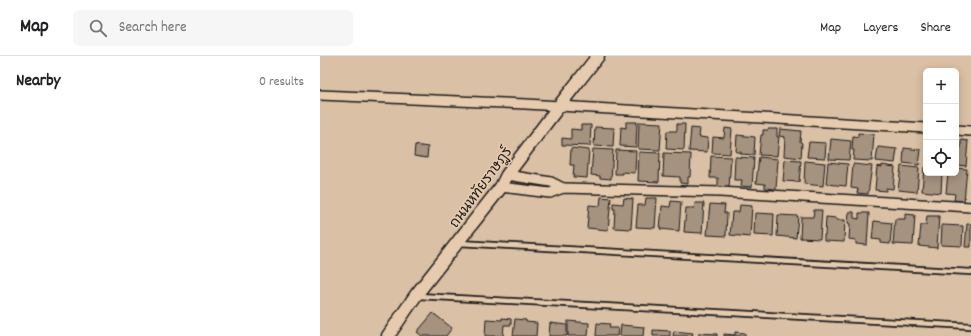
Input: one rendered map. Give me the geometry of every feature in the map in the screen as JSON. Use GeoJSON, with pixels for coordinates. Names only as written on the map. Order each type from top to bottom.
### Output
{"type":"FeatureCollection","features":[{"type":"Feature","properties":{"kind":"main road","name":"ถนนหทัยราษฎร์"},"geometry":{"type":"LineString","coordinates":[[388,336],[416,296],[501,186],[559,106],[598,56]]}},
{"type":"Feature","properties":{"kind":"street"},"geometry":{"type":"LineString","coordinates":[[320,94],[518,103],[923,128]]}},
{"type":"Feature","properties":{"kind":"street"},"geometry":{"type":"LineString","coordinates":[[959,130],[971,131]]}},
{"type":"Feature","properties":{"kind":"street"},"geometry":{"type":"LineString","coordinates":[[507,176],[551,182],[563,188]]}},
{"type":"Feature","properties":{"kind":"street"},"geometry":{"type":"LineString","coordinates":[[501,186],[550,193],[563,188],[720,192],[971,207]]}},
{"type":"Feature","properties":{"kind":"lane"},"geometry":{"type":"LineString","coordinates":[[457,243],[971,272]]}},
{"type":"Feature","properties":{"kind":"lane"},"geometry":{"type":"LineString","coordinates":[[416,296],[971,326]]}},
{"type":"Feature","properties":{"kind":"building"},"geometry":{"type":"Polygon","coordinates":[[[626,122],[637,122],[636,147],[620,146],[621,127],[626,128],[626,122]]]}},
{"type":"Feature","properties":{"kind":"building"},"geometry":{"type":"Polygon","coordinates":[[[639,122],[662,123],[660,150],[638,149],[639,122]]]}},
{"type":"Feature","properties":{"kind":"building"},"geometry":{"type":"Polygon","coordinates":[[[677,124],[685,124],[684,150],[666,149],[667,131],[677,131],[677,124]]]}},
{"type":"Feature","properties":{"kind":"building"},"geometry":{"type":"Polygon","coordinates":[[[581,125],[591,125],[590,146],[562,145],[562,138],[571,139],[571,129],[581,130],[581,125]]]}},
{"type":"Feature","properties":{"kind":"building"},"geometry":{"type":"Polygon","coordinates":[[[595,127],[614,128],[613,147],[594,146],[595,127]]]}},
{"type":"Feature","properties":{"kind":"building"},"geometry":{"type":"Polygon","coordinates":[[[691,128],[700,129],[699,137],[708,138],[707,152],[689,151],[691,128]]]}},
{"type":"Feature","properties":{"kind":"building"},"geometry":{"type":"Polygon","coordinates":[[[725,128],[732,129],[730,154],[712,153],[713,137],[724,138],[725,128]]]}},
{"type":"Feature","properties":{"kind":"building"},"geometry":{"type":"Polygon","coordinates":[[[777,129],[777,137],[779,137],[777,156],[759,155],[761,135],[763,135],[763,130],[777,129]]]}},
{"type":"Feature","properties":{"kind":"building"},"geometry":{"type":"Polygon","coordinates":[[[780,129],[801,131],[801,158],[784,156],[785,137],[779,136],[780,129]]]}},
{"type":"Feature","properties":{"kind":"building"},"geometry":{"type":"Polygon","coordinates":[[[858,133],[874,134],[872,161],[853,160],[853,136],[858,137],[858,133]]]}},
{"type":"Feature","properties":{"kind":"building"},"geometry":{"type":"Polygon","coordinates":[[[737,135],[755,137],[754,155],[736,152],[737,135]]]}},
{"type":"Feature","properties":{"kind":"building"},"geometry":{"type":"Polygon","coordinates":[[[831,139],[851,141],[849,160],[829,159],[831,139]]]}},
{"type":"Feature","properties":{"kind":"building"},"geometry":{"type":"Polygon","coordinates":[[[961,140],[968,141],[966,166],[959,165],[959,148],[961,148],[961,140]]]}},
{"type":"Feature","properties":{"kind":"building"},"geometry":{"type":"Polygon","coordinates":[[[809,142],[826,143],[825,158],[807,157],[809,142]]]}},
{"type":"Feature","properties":{"kind":"building"},"geometry":{"type":"Polygon","coordinates":[[[415,145],[428,147],[427,158],[414,156],[415,145]]]}},
{"type":"Feature","properties":{"kind":"building"},"geometry":{"type":"Polygon","coordinates":[[[878,147],[897,149],[895,163],[876,161],[878,147]]]}},
{"type":"Feature","properties":{"kind":"building"},"geometry":{"type":"Polygon","coordinates":[[[571,148],[589,150],[587,178],[573,177],[574,165],[570,165],[571,148]]]}},
{"type":"Feature","properties":{"kind":"building"},"geometry":{"type":"Polygon","coordinates":[[[904,148],[921,150],[919,165],[903,163],[904,148]]]}},
{"type":"Feature","properties":{"kind":"building"},"geometry":{"type":"Polygon","coordinates":[[[593,149],[613,150],[611,179],[591,175],[593,149]]]}},
{"type":"Feature","properties":{"kind":"building"},"geometry":{"type":"Polygon","coordinates":[[[616,150],[636,151],[635,173],[623,172],[623,174],[615,174],[616,150]]]}},
{"type":"Feature","properties":{"kind":"building"},"geometry":{"type":"Polygon","coordinates":[[[639,152],[660,153],[659,182],[638,181],[639,152]]]}},
{"type":"Feature","properties":{"kind":"building"},"geometry":{"type":"Polygon","coordinates":[[[664,153],[691,154],[690,177],[688,177],[688,184],[680,183],[680,177],[663,176],[664,153]]]}},
{"type":"Feature","properties":{"kind":"building"},"geometry":{"type":"Polygon","coordinates":[[[711,156],[731,157],[729,188],[718,187],[718,178],[710,178],[711,156]]]}},
{"type":"Feature","properties":{"kind":"building"},"geometry":{"type":"Polygon","coordinates":[[[735,157],[754,158],[752,187],[741,186],[742,180],[734,180],[735,157]]]}},
{"type":"Feature","properties":{"kind":"building"},"geometry":{"type":"Polygon","coordinates":[[[759,157],[778,159],[776,189],[765,188],[765,184],[756,183],[759,157]]]}},
{"type":"Feature","properties":{"kind":"building"},"geometry":{"type":"Polygon","coordinates":[[[785,160],[801,161],[799,182],[783,181],[785,160]]]}},
{"type":"Feature","properties":{"kind":"building"},"geometry":{"type":"Polygon","coordinates":[[[805,161],[825,163],[823,186],[804,184],[805,161]]]}},
{"type":"Feature","properties":{"kind":"building"},"geometry":{"type":"Polygon","coordinates":[[[828,162],[848,164],[846,186],[826,184],[828,162]]]}},
{"type":"Feature","properties":{"kind":"building"},"geometry":{"type":"Polygon","coordinates":[[[853,164],[872,166],[868,194],[857,193],[858,189],[851,188],[853,164]]]}},
{"type":"Feature","properties":{"kind":"building"},"geometry":{"type":"Polygon","coordinates":[[[882,165],[895,167],[893,189],[886,188],[886,191],[875,190],[877,166],[882,167],[882,165]]]}},
{"type":"Feature","properties":{"kind":"building"},"geometry":{"type":"Polygon","coordinates":[[[901,166],[919,168],[917,192],[898,190],[901,166]]]}},
{"type":"Feature","properties":{"kind":"building"},"geometry":{"type":"Polygon","coordinates":[[[959,168],[967,169],[964,201],[954,200],[955,194],[946,193],[948,176],[959,176],[959,168]]]}},
{"type":"Feature","properties":{"kind":"building"},"geometry":{"type":"Polygon","coordinates":[[[923,176],[942,176],[941,193],[922,191],[923,176]]]}},
{"type":"Feature","properties":{"kind":"building"},"geometry":{"type":"Polygon","coordinates":[[[601,197],[611,198],[608,230],[587,228],[589,205],[600,206],[601,197]]]}},
{"type":"Feature","properties":{"kind":"building"},"geometry":{"type":"Polygon","coordinates":[[[624,198],[633,199],[631,229],[614,228],[615,209],[613,209],[613,203],[623,204],[624,198]]]}},
{"type":"Feature","properties":{"kind":"building"},"geometry":{"type":"Polygon","coordinates":[[[646,198],[657,198],[655,228],[636,227],[638,205],[645,205],[646,198]]]}},
{"type":"Feature","properties":{"kind":"building"},"geometry":{"type":"Polygon","coordinates":[[[671,201],[681,202],[679,231],[660,229],[662,206],[670,207],[671,201]]]}},
{"type":"Feature","properties":{"kind":"building"},"geometry":{"type":"Polygon","coordinates":[[[695,203],[704,203],[702,233],[684,232],[686,208],[694,208],[695,203]]]}},
{"type":"Feature","properties":{"kind":"building"},"geometry":{"type":"Polygon","coordinates":[[[710,204],[725,205],[724,213],[727,213],[726,236],[707,235],[710,204]]]}},
{"type":"Feature","properties":{"kind":"building"},"geometry":{"type":"Polygon","coordinates":[[[740,205],[752,206],[750,237],[730,235],[732,212],[739,212],[740,205]]]}},
{"type":"Feature","properties":{"kind":"building"},"geometry":{"type":"Polygon","coordinates":[[[814,210],[822,210],[820,239],[800,238],[801,217],[813,217],[814,210]]]}},
{"type":"Feature","properties":{"kind":"building"},"geometry":{"type":"Polygon","coordinates":[[[849,212],[854,212],[854,218],[859,219],[859,213],[869,213],[867,245],[856,244],[856,240],[849,239],[849,212]]]}},
{"type":"Feature","properties":{"kind":"building"},"geometry":{"type":"Polygon","coordinates":[[[755,213],[774,214],[773,236],[754,235],[755,213]]]}},
{"type":"Feature","properties":{"kind":"building"},"geometry":{"type":"Polygon","coordinates":[[[905,214],[915,215],[913,245],[893,244],[895,219],[905,219],[905,214]]]}},
{"type":"Feature","properties":{"kind":"building"},"geometry":{"type":"Polygon","coordinates":[[[778,215],[798,216],[796,238],[777,236],[778,215]]]}},
{"type":"Feature","properties":{"kind":"building"},"geometry":{"type":"Polygon","coordinates":[[[927,216],[939,216],[937,248],[919,246],[921,225],[926,225],[927,216]]]}},
{"type":"Feature","properties":{"kind":"building"},"geometry":{"type":"Polygon","coordinates":[[[826,217],[836,218],[836,220],[845,220],[844,242],[824,241],[826,217]]]}},
{"type":"Feature","properties":{"kind":"building"},"geometry":{"type":"Polygon","coordinates":[[[874,221],[892,223],[890,244],[881,243],[881,240],[872,239],[874,221]]]}},
{"type":"Feature","properties":{"kind":"building"},"geometry":{"type":"Polygon","coordinates":[[[967,224],[971,224],[971,247],[965,247],[967,224]]]}},
{"type":"Feature","properties":{"kind":"building"},"geometry":{"type":"Polygon","coordinates":[[[942,225],[963,226],[962,246],[941,245],[942,225]]]}},
{"type":"Feature","properties":{"kind":"building"},"geometry":{"type":"Polygon","coordinates":[[[433,313],[452,328],[446,336],[422,336],[417,332],[433,313]]]}},
{"type":"Feature","properties":{"kind":"building"},"geometry":{"type":"Polygon","coordinates":[[[502,318],[511,319],[511,325],[504,325],[503,336],[485,336],[486,319],[502,320],[502,318]]]}},
{"type":"Feature","properties":{"kind":"building"},"geometry":{"type":"Polygon","coordinates":[[[515,319],[537,323],[536,336],[513,336],[515,319]]]}},
{"type":"Feature","properties":{"kind":"building"},"geometry":{"type":"Polygon","coordinates":[[[568,321],[589,323],[588,336],[568,336],[568,321]]]}},
{"type":"Feature","properties":{"kind":"building"},"geometry":{"type":"Polygon","coordinates":[[[550,323],[567,325],[567,336],[549,336],[550,323]]]}},
{"type":"Feature","properties":{"kind":"building"},"geometry":{"type":"Polygon","coordinates":[[[597,323],[610,324],[609,328],[618,328],[617,336],[596,336],[597,323]]]}},
{"type":"Feature","properties":{"kind":"building"},"geometry":{"type":"Polygon","coordinates":[[[621,325],[644,327],[643,336],[620,336],[621,325]]]}},
{"type":"Feature","properties":{"kind":"building"},"geometry":{"type":"Polygon","coordinates":[[[653,330],[670,331],[670,336],[653,336],[653,330]]]}},
{"type":"Feature","properties":{"kind":"building"},"geometry":{"type":"Polygon","coordinates":[[[674,331],[693,333],[692,336],[673,336],[674,331]]]}},
{"type":"Feature","properties":{"kind":"building"},"geometry":{"type":"Polygon","coordinates":[[[735,332],[745,333],[745,336],[724,336],[724,334],[735,335],[735,332]]]}},
{"type":"Feature","properties":{"kind":"building"},"geometry":{"type":"Polygon","coordinates":[[[699,333],[717,334],[717,336],[699,336],[699,333]]]}}]}
